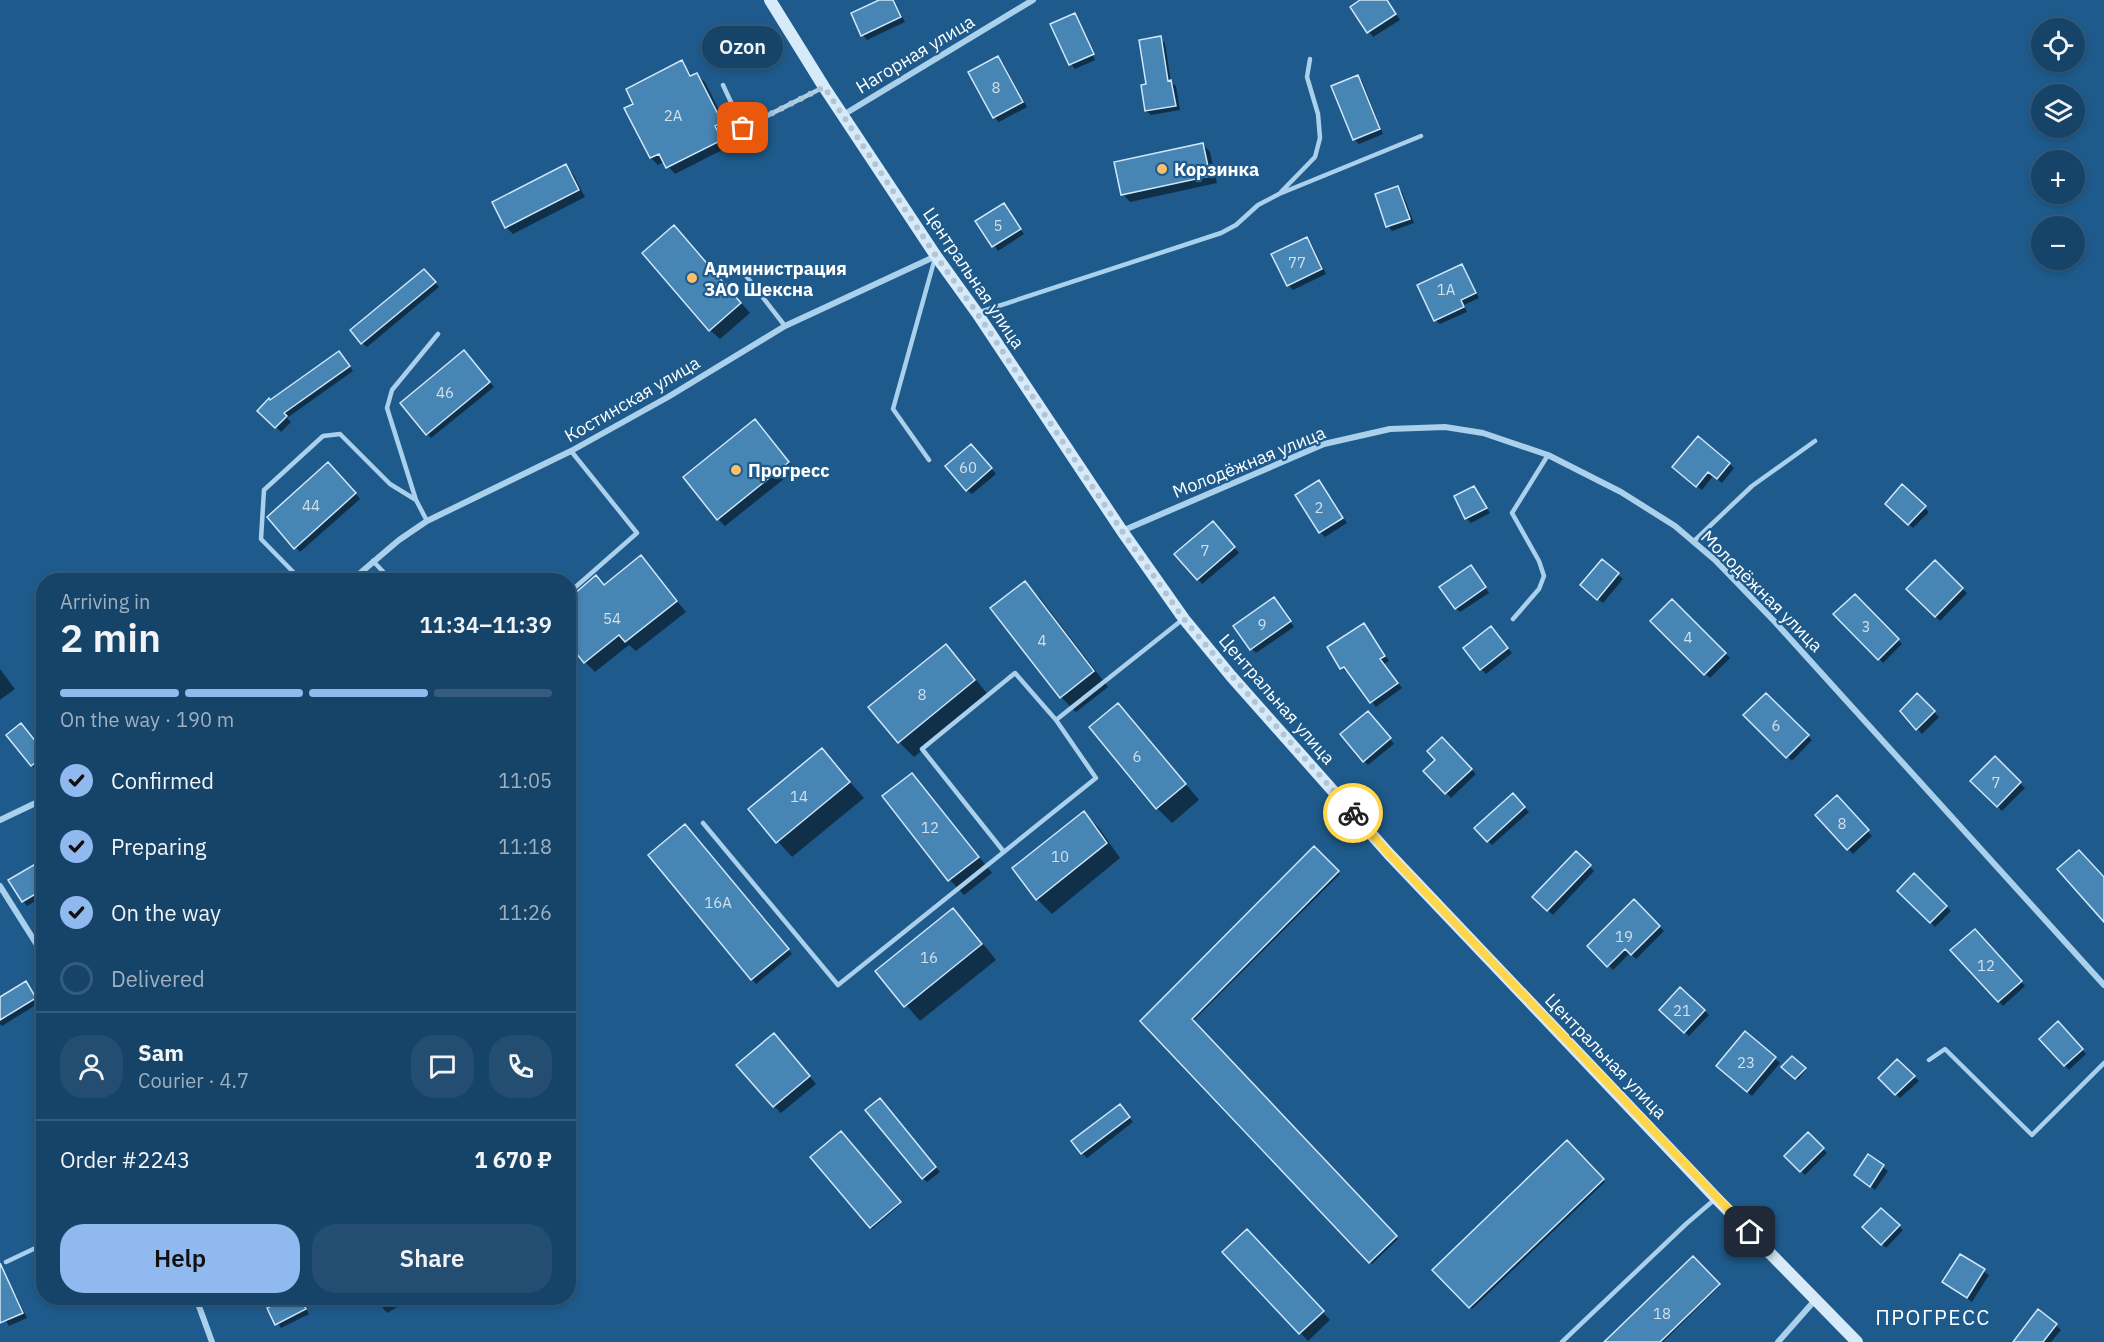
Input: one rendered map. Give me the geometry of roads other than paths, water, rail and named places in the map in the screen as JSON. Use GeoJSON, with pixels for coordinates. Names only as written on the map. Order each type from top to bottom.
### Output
{"type":"FeatureCollection","features":[{"type":"Feature","properties":{"kind":"street","name":"Центральная улица"},"geometry":{"type":"LineString","coordinates":[[770,0],[824,87],[936,256],[1184,619],[1389,854],[1716,1198],[1857,1342]]}},
{"type":"Feature","properties":{"kind":"street","name":"Нагорная улица"},"geometry":{"type":"LineString","coordinates":[[843,115],[1033,0]]}},
{"type":"Feature","properties":{"kind":"street","name":"Костинская улица"},"geometry":{"type":"LineString","coordinates":[[360,573],[427,521],[571,451],[668,397],[785,326],[936,256]]}},
{"type":"Feature","properties":{"kind":"street","name":"Молодёжная улица"},"geometry":{"type":"LineString","coordinates":[[1122,531],[1324,444],[1390,429],[1445,427],[1483,433],[1548,455],[1621,492],[1675,526],[1715,560],[1775,622],[2104,985]]}},
{"type":"Feature","properties":{"kind":"street"},"geometry":{"type":"LineString","coordinates":[[0,820],[36,803]]}},
{"type":"Feature","properties":{"kind":"street"},"geometry":{"type":"LineString","coordinates":[[0,886],[36,943]]}},
{"type":"Feature","properties":{"kind":"street"},"geometry":{"type":"LineString","coordinates":[[1778,1342],[1816,1299]]}},
{"type":"Feature","properties":{"kind":"street"},"geometry":{"type":"LineString","coordinates":[[199,1305],[212,1342]]}},
{"type":"Feature","properties":{"kind":"lane"},"geometry":{"type":"LineString","coordinates":[[1279,194],[1315,156],[1320,138],[1318,114],[1307,77],[1310,59]]}},
{"type":"Feature","properties":{"kind":"lane"},"geometry":{"type":"LineString","coordinates":[[723,85],[743,128],[824,87]]}},
{"type":"Feature","properties":{"kind":"lane"},"geometry":{"type":"LineString","coordinates":[[977,313],[1221,233],[1236,225],[1258,205],[1279,194],[1421,136]]}},
{"type":"Feature","properties":{"kind":"lane"},"geometry":{"type":"LineString","coordinates":[[929,459],[893,409],[936,256]]}},
{"type":"Feature","properties":{"kind":"lane"},"geometry":{"type":"LineString","coordinates":[[740,268],[785,326]]}},
{"type":"Feature","properties":{"kind":"lane"},"geometry":{"type":"LineString","coordinates":[[427,521],[416,500],[387,408],[392,390],[438,334]]}},
{"type":"Feature","properties":{"kind":"lane"},"geometry":{"type":"LineString","coordinates":[[294,573],[261,539],[264,490],[323,436],[340,434],[390,484],[416,500]]}},
{"type":"Feature","properties":{"kind":"lane"},"geometry":{"type":"LineString","coordinates":[[1693,542],[1752,486],[1815,441]]}},
{"type":"Feature","properties":{"kind":"lane"},"geometry":{"type":"LineString","coordinates":[[571,451],[637,533],[576,587]]}},
{"type":"Feature","properties":{"kind":"lane"},"geometry":{"type":"LineString","coordinates":[[1513,619],[1539,589],[1544,576],[1539,561],[1512,513],[1548,455]]}},
{"type":"Feature","properties":{"kind":"lane"},"geometry":{"type":"LineString","coordinates":[[373,561],[384,573]]}},
{"type":"Feature","properties":{"kind":"lane"},"geometry":{"type":"LineString","coordinates":[[1056,720],[1184,619]]}},
{"type":"Feature","properties":{"kind":"lane"},"geometry":{"type":"LineString","coordinates":[[703,823],[838,985],[1004,852],[1096,778],[1056,720],[1015,673],[922,749],[1004,852]]}},
{"type":"Feature","properties":{"kind":"lane"},"geometry":{"type":"LineString","coordinates":[[1929,1060],[1945,1049],[2032,1135],[2104,1063]]}},
{"type":"Feature","properties":{"kind":"lane"},"geometry":{"type":"LineString","coordinates":[[1562,1342],[1716,1198]]}},
{"type":"Feature","properties":{"kind":"lane"},"geometry":{"type":"LineString","coordinates":[[6,1262],[36,1248]]}},
{"type":"Feature","properties":{"kind":"place","name":"Ozon"},"geometry":{"type":"Point","coordinates":[743,128]}},
{"type":"Feature","properties":{"kind":"place","name":"Корзинка"},"geometry":{"type":"Point","coordinates":[1162,169]}},
{"type":"Feature","properties":{"kind":"place","name":"Администрация ЗАО Шексна"},"geometry":{"type":"Point","coordinates":[692,278]}},
{"type":"Feature","properties":{"kind":"place","name":"Прогресс"},"geometry":{"type":"Point","coordinates":[736,470]}},
{"type":"Feature","properties":{"kind":"district","name":"ПРОГРЕСС"},"geometry":{"type":"Point","coordinates":[1933,1317]}}]}
